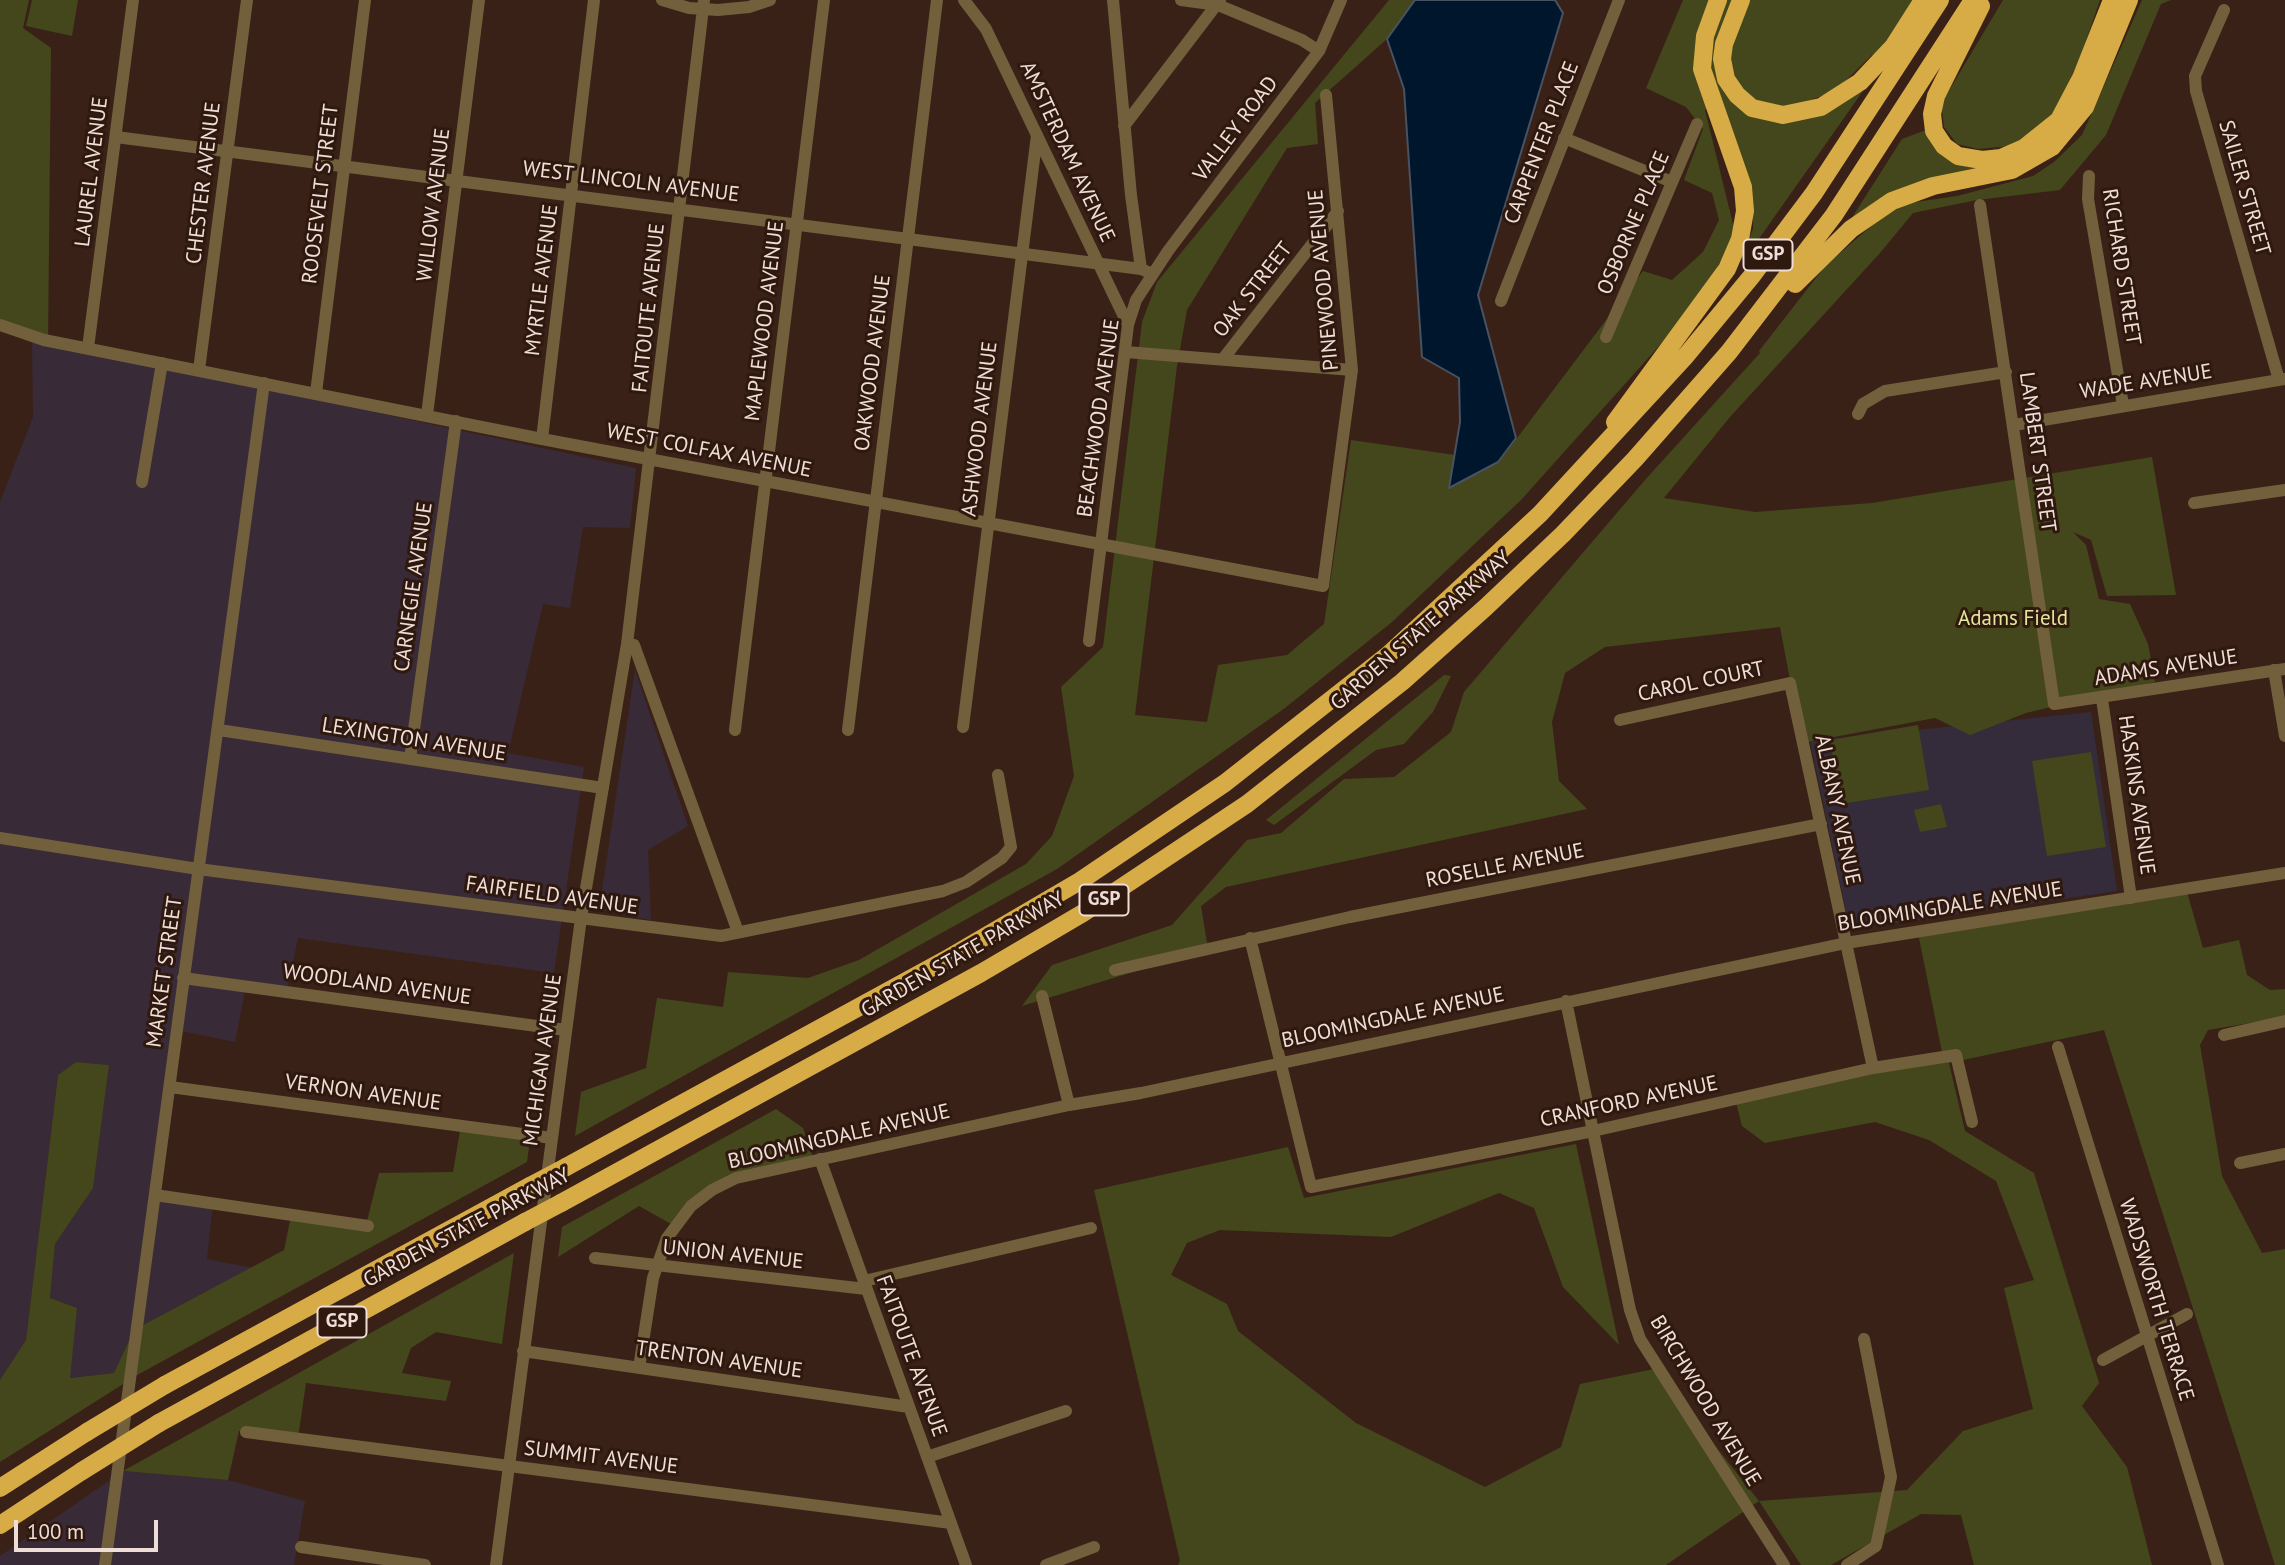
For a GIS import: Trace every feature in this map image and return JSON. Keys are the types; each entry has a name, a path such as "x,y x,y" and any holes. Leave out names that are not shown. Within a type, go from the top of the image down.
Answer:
{"highway":[{"path":"1566,488 1727,269 1738,247 1745,218 1743,187 1702,69 1705,36 1718,0"},
{"path":"1741,0 1724,44 1722,59 1726,79 1737,95 1752,108 1783,115 1821,107 1860,82 1893,47 1923,0"},
{"name":"GARDEN STATE PARKWAY","path":"0,1488 165,1385 976,943 1169,823 1281,741 1389,654 1494,560 1566,488 1684,358 1758,268 1847,145 1940,0"},
{"name":"GARDEN STATE PARKWAY","path":"0,1525 159,1423 1027,947 1138,878 1247,804 1351,724 1486,607 1611,484 1729,352 1834,215 1973,0"},
{"path":"1984,0 1939,88 1932,114 1934,131 1944,146 1958,156 1976,160 1994,159 2017,152 2055,125 2077,87 2112,0"},
{"path":"1729,352 1842,237 1871,214 1923,189 2018,168 2052,147 2085,107 2129,0"}],"street":[{"name":"LAUREL AVENUE","path":"88,348 133,0"},
{"name":"CHESTER AVENUE","path":"199,370 247,0"},
{"name":"ROOSEVELT STREET","path":"316,393 365,0"},
{"name":"WILLOW AVENUE","path":"426,415 479,0"},
{"name":"MYRTLE AVENUE","path":"542,439 594,0"},
{"path":"662,0 733,9 770,0"},
{"name":"MAPLEWOOD AVENUE","path":"735,730 824,0"},
{"name":"OAKWOOD AVENUE","path":"848,730 937,0"},
{"name":"AMSTERDAM AVENUE","path":"964,0 986,29 1128,325"},
{"path":"1113,0 1124,126 1146,271"},
{"path":"1181,0 1219,3 1302,40 1319,51"},
{"name":"VALLEY ROAD","path":"1146,271 1319,51 1341,0"},
{"name":"CARPENTER PLACE","path":"1502,301 1619,0"},
{"path":"1124,126 1219,3"},
{"name":"FAITOUTE AVENUE","path":"627,645 703,5"},
{"name":"SAILER STREET","path":"2224,10 2195,76 2196,91 2282,380"},
{"name":"PINEWOOD AVENUE","path":"1323,586 1352,370 1326,95"},
{"name":"OSBORNE PLACE","path":"1606,337 1697,124"},
{"name":"ASHWOOD AVENUE","path":"963,727 1037,135"},
{"name":"WEST LINCOLN AVENUE","path":"116,137 1021,251 1097,261 1146,271"},
{"path":"1564,138 1672,182"},
{"name":"RICHARD STREET","path":"2089,176 2088,199 2123,405"},
{"name":"LAMBERT STREET","path":"1980,205 2054,704"},
{"name":"OAK STREET","path":"1223,359 1338,211"},
{"name":"BEACHWOOD AVENUE","path":"1089,641 1128,325 1146,271"},
{"name":"WEST COLFAX AVENUE","path":"0,325 28,336 542,439 1323,586"},
{"path":"1126,352 1352,370"},
{"path":"142,482 162,363"},
{"path":"1858,414 1863,404 1885,391 2006,372"},
{"name":"WADE AVENUE","path":"2014,425 2282,380"},
{"name":"MARKET STREET","path":"106,1565 264,383"},
{"name":"CARNEGIE AVENUE","path":"410,759 456,421"},
{"path":"2194,503 2285,490"},
{"path":"627,645 634,645 738,932"},
{"name":"MICHIGAN AVENUE","path":"496,1565 581,918 627,645"},
{"path":"2280,670 2285,736"},
{"name":"ADAMS AVENUE","path":"2054,704 2102,699 2280,670"},
{"name":"CAROL COURT","path":"1620,720 1790,682"},
{"name":"ALBANY AVENUE","path":"1790,682 1874,1068"},
{"name":"HASKINS AVENUE","path":"2102,699 2131,898"},
{"name":"LEXINGTON AVENUE","path":"219,730 603,788"},
{"name":"FAIRFIELD AVENUE","path":"0,838 198,869 701,935 738,932 943,891 967,882 1002,858 1011,847 998,775"},
{"name":"ROSELLE AVENUE","path":"1115,970 1250,939 1821,824"},
{"name":"BLOOMINGDALE AVENUE","path":"639,1368 656,1265 674,1227 691,1206 712,1190 749,1175 1069,1105 1846,943 2285,873"},
{"path":"1250,939 1280,1062"},
{"name":"WOODLAND AVENUE","path":"183,978 566,1030"},
{"path":"1042,996 1069,1105"},
{"name":"BIRCHWOOD AVENUE","path":"1566,1001 1630,1310 1640,1339 1784,1565"},
{"path":"2224,1035 2285,1021"},
{"name":"WADSWORTH TERRACE","path":"2058,1047 2218,1565"},
{"name":"CRANFORD AVENUE","path":"1280,1062 1311,1187 1593,1131 1874,1068 1956,1055 1972,1122"},
{"name":"VERNON AVENUE","path":"170,1087 552,1138"},
{"path":"2240,1163 2285,1154"},
{"name":"FAITOUTE AVENUE","path":"820,1159 966,1565"},
{"path":"155,1195 368,1226"},
{"path":"865,1285 1091,1228"},
{"name":"UNION AVENUE","path":"595,1258 865,1285"},
{"path":"2103,1360 2186,1314"},
{"path":"1847,1565 1870,1552 1879,1541 1891,1477 1864,1339"},
{"name":"TRENTON AVENUE","path":"523,1351 909,1407"},
{"path":"927,1457 1066,1411"},
{"name":"SUMMIT AVENUE","path":"246,1432 951,1523"},
{"path":"301,1547 425,1565"},
{"path":"1046,1565 1094,1547"}],"shaded area":[{"path":"32,339 636,468 630,528 583,527 570,608 543,604 508,753 584,767 554,973 298,938 287,991 246,986 235,1042 176,1030 153,1195 213,1203 207,1259 253,1268 134,1330 114,1373 69,1378 77,1308 50,1298 55,1244 93,1188 109,1065 76,1062 58,1075 26,1340 0,1380 0,502 33,417"},
{"path":"635,670 688,826 648,850 651,920 599,910"},
{"path":"2091,712 2117,891 1850,930 1810,741"},
{"path":"123,1471 228,1480 305,1501 294,1565 0,1565 0,1556"}],"green space":[{"path":"0,0 29,0 23,28 51,48 48,343 0,326"},
{"path":"32,0 78,0 72,36 26,26"},
{"path":"1389,0 1415,0 1387,39 1315,103 1318,144 1287,148 1187,310 1177,366 1135,715 1207,722 1218,665 1287,655 1324,624 1351,440 1455,455 1449,487 1499,462 1643,271 1672,280 1703,252 1719,220 1712,193 1684,180 1703,129 1686,107 1646,88 1683,0 1913,0 1876,57 1872,55 1835,91 1763,118 1789,121 1863,91 1744,260 1741,257 1753,229 1753,213 1718,99 1705,110 1735,232 1702,298 1521,500 1392,622 1285,708 1057,869 575,1136 581,1092 646,1068 657,998 723,1007 728,972 808,978 859,960 1026,864 1052,836 1074,776 1061,687 1103,647 1142,322 1157,282"},
{"path":"2003,0 2100,0 2081,55 2057,109 2038,129 2011,146 1978,149 1957,144 1944,127 1944,99"},
{"name":"Adams Field","path":"2142,0 2171,0 2161,4 2106,135 2060,190 1977,200 1913,213 1880,253 1730,417 1664,498 1755,512 1872,503 2152,457 2176,595 2107,596 2091,540 2073,532 2086,545 2099,599 2130,604 2148,644 2155,682 2026,713 1970,735 1935,718 1802,743 1780,627 1605,647 1565,673 1552,722 1559,781 1587,809 1226,887 1201,906 1208,949 1022,1006 1052,965 1172,925 1247,840 1281,833 1344,779 1394,777 1451,732 1464,692 1645,480 1760,353 1826,265 1883,216 1909,203 1957,196 2033,176 2054,162 2082,135"},
{"path":"1926,130 1980,170 1856,219 1853,216 1902,139"},
{"path":"1444,675 1451,676 1433,712 1404,744 1376,750 1274,825 1266,820"},
{"path":"1918,725 1929,790 1841,804 1830,740"},
{"path":"2091,752 2106,847 2047,856 2032,761"},
{"path":"1941,804 1947,827 1920,832 1914,810"},
{"path":"2185,885 2203,948 2239,940 2247,975 2270,990 2285,989 2285,1017 2208,1030 2200,1045 2222,1176 2262,1253 2285,1249 2285,1565 2275,1565 2104,1030 1949,1063 1965,1131 2034,1173 2099,1383 2082,1406 2127,1467 2152,1565 1974,1565 1961,1515 1921,1514 1831,1565 1801,1565 1759,1501 1907,1490 1963,1431 2033,1409 2004,1288 2034,1280 1996,1181 1929,1140 1875,1122 1765,1143 1742,1126 1736,1102 1943,1057 1918,933"},
{"path":"76,1062 109,1065 93,1188 55,1244 50,1298 77,1308 70,1378 114,1373 134,1330 284,1250 291,1216 367,1221 379,1173 453,1172 461,1125 531,1132 527,1162 139,1374 0,1462 0,1380 26,1340 58,1075"},
{"path":"776,1109 803,1128 814,1160 725,1178 673,1225 639,1206 558,1257 562,1227"},
{"path":"1576,1144 1619,1345 1563,1287 1534,1208 1499,1193 1391,1237 1220,1230 1187,1243 1171,1275 1227,1304 1238,1331 1356,1423 1485,1487 1561,1447 1580,1384 1654,1369 1759,1501 1666,1565 1178,1565 1180,1561 1094,1190 1288,1147 1304,1198"},
{"path":"514,1253 502,1344 436,1332 411,1348 402,1373 451,1381 446,1401 306,1383 298,1438 239,1431 228,1480 123,1471"}],"water":[{"path":"1415,0 1555,0 1563,13 1478,295 1516,438 1498,462 1449,488 1460,422 1459,378 1422,357 1404,89 1387,39"}]}
